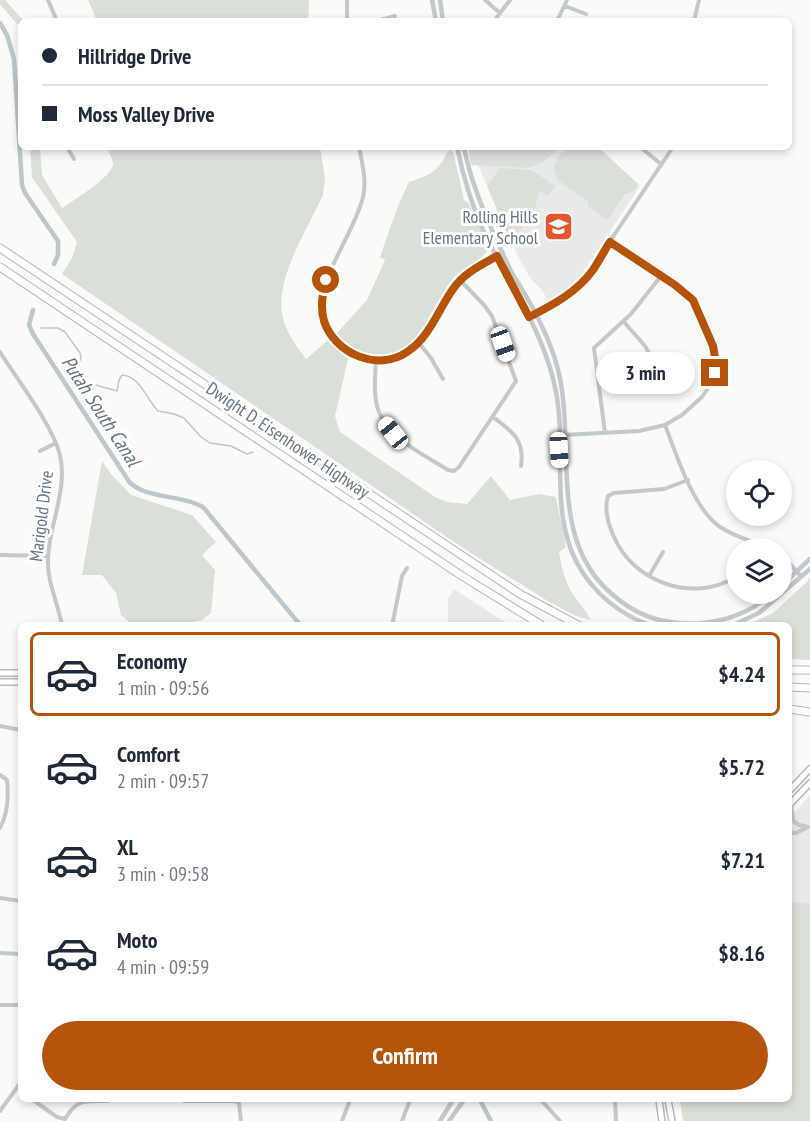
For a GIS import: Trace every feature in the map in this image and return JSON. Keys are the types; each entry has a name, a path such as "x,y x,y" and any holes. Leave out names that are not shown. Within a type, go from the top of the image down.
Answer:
{"highway":[{"name":"Dwight D. Eisenhower Highway","path":"0,248 520,594 572,622"},
{"name":"Dwight D. Eisenhower Highway","path":"0,267 462,576 537,622"},
{"path":"792,670 810,670"},
{"path":"792,687 810,688"},
{"path":"792,707 810,710"}],"main road":[{"path":"0,673 18,673"},
{"path":"0,682 18,682"},
{"path":"792,788 810,769"},
{"path":"792,803 810,783"},
{"path":"659,1102 662,1121"},
{"path":"669,1102 672,1121"}],"street":[{"path":"48,0 56,18"},
{"path":"347,18 348,0"},
{"path":"432,0 435,18"},
{"path":"440,0 443,18"},
{"path":"485,0 500,13"},
{"path":"496,18 510,0"},
{"path":"559,18 567,0"},
{"path":"695,18 699,0"},
{"path":"566,6 586,14"},
{"path":"388,18 395,16"},
{"path":"69,150 74,159"},
{"path":"359,150 364,180 359,210 326,280 322,295 321,309 325,322 337,343 361,358 393,359 405,354 419,343 460,280 473,269 503,253"},
{"path":"458,150 468,192 484,230 529,317 543,349 556,391 574,537 591,572 618,599 632,609 666,622"},
{"path":"465,150 479,199 556,362 562,390 563,523 567,539 576,562 595,588 613,606 643,622"},
{"path":"644,150 661,164"},
{"path":"529,317 557,302 584,280 670,150"},
{"path":"562,435 639,430 665,425 682,415 711,386 716,363 713,346 693,300 684,291 610,242"},
{"path":"604,433 594,348 642,303 661,276"},
{"path":"376,360 376,397 378,411 383,421 393,433 448,470 454,471 459,467 516,381 492,316 460,280"},
{"path":"624,322 645,346 653,360"},
{"path":"419,343 443,379"},
{"name":"Marigold Drive","path":"0,352 56,443 62,467 62,479 48,556 50,585 61,622"},
{"path":"493,417 513,433 519,442 523,452 521,466"},
{"path":"665,425 688,480 705,512 718,526 743,538"},
{"path":"40,451 56,443"},
{"path":"688,480 664,489 614,493 608,496 607,514 616,542 630,561 649,576 672,586 700,589 726,582"},
{"path":"649,576 663,552"},
{"path":"0,555 48,556"},
{"path":"792,576 810,559"},
{"path":"792,566 801,576"},
{"path":"393,622 402,576 407,568"},
{"path":"792,584 810,569"},
{"path":"713,622 729,618 758,604"},
{"path":"740,622 759,613 769,604"},
{"path":"0,726 18,729"},
{"path":"0,776 7,780 8,795 6,815 0,828"},
{"path":"792,816 793,821 799,825 809,826"},
{"path":"792,833 809,826"},
{"path":"0,898 18,901"},
{"path":"0,953 18,954"},
{"path":"0,1005 18,1005"},
{"path":"0,1111 18,1091"},
{"path":"36,1102 57,1117 65,1119 73,1107 80,1102"},
{"path":"236,1102 239,1103 241,1121"},
{"path":"342,1121 349,1102"},
{"path":"402,1121 409,1102"},
{"path":"440,1121 452,1102"},
{"path":"449,1121 463,1102"},
{"path":"543,1102 560,1121"},
{"path":"615,1102 616,1121"}],"shaded area":[{"path":"0,0 5,0 21,18 18,18 18,25 0,4"},
{"path":"88,0 309,0 308,18 96,18"},
{"path":"30,150 40,150 42,175 62,208 107,175 113,164 107,150 320,150 325,178 323,195 292,260 282,295 282,311 288,331 306,359 327,341 348,359 335,416 340,432 435,497 447,502 467,504 491,476 510,500 539,494 556,497 566,547 559,552 563,571 573,594 591,620 576,616 546,600 460,546 62,274 72,258 77,242 32,177"},
{"path":"449,150 453,151 464,200 469,204 489,249 481,258 459,272 450,282 410,343 385,354 359,350 337,333 367,300 385,260 380,257 409,182 434,171"},
{"path":"468,150 557,150 542,163 527,168 471,165"},
{"name":"Rolling Hills Elementary School","path":"557,150 601,150 640,186 582,273 567,288 548,300 530,278 518,256 478,165 527,168 542,163"},
{"path":"565,150 601,150 638,184 634,191 625,194 608,220 588,206 588,201 558,178 555,165"},
{"path":"500,168 531,170 555,186 548,196 540,191 536,206 521,230 508,236 487,186"},
{"path":"102,461 131,495 192,515 216,542 202,555 215,570 211,613 202,620 129,622 121,615 116,593 102,575 82,575"},
{"path":"810,576 810,660 792,659 792,622 754,622 773,613 783,604 792,604 792,596 808,581"},
{"path":"454,589 506,622 448,622 448,599"},
{"path":"810,795 810,904 792,901 792,816"},
{"path":"792,901 810,904 810,1121 683,1121 680,1102 792,1102"}],"waterway":[{"name":"Putah South Canal","path":"0,23 7,35 14,59 18,122"},
{"name":"Putah South Canal","path":"20,150 22,185 25,193 58,241 58,255 54,264"},
{"name":"Putah South Canal","path":"33,310 29,325 33,334 130,483 156,495 185,500 203,507 298,622"},
{"path":"41,328 58,328 65,332 80,353 81,358 77,369 85,382 117,391 122,375 128,376 138,384 158,411 184,418 201,437 210,443 231,446 247,454 253,452"},
{"name":"Putah South Canal","path":"481,1102 491,1121"}],"place":[{"name":"Rolling Hills Elementary School","path":"559,226"}],"route":[{"path":"326,280 321,309 331,336 337,343 361,358 393,359 405,354 419,343 456,284 473,269 497,256 529,317 574,290 593,270 610,242 684,291 693,300 713,346 715,373"}]}
